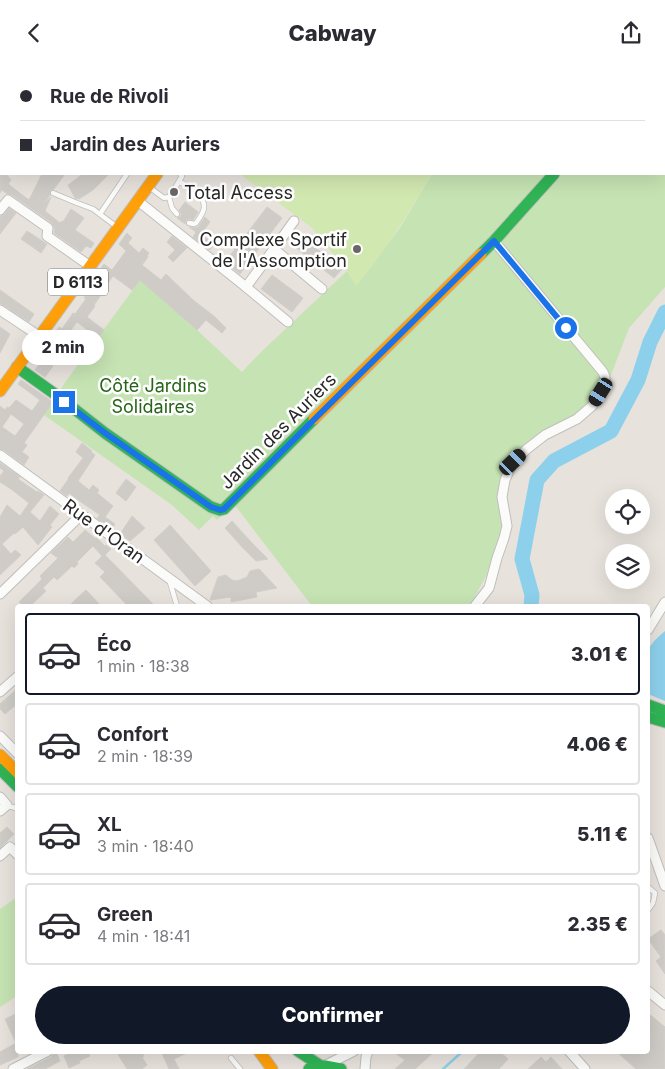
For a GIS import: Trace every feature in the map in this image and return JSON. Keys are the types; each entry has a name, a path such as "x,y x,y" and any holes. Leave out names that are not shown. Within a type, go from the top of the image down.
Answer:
{"street":[{"path":"477,604 489,588 504,538 507,526 502,497 505,480 513,462 545,435 585,413 601,392 605,381 603,372 494,241 553,175"},
{"name":"D 6113","path":"0,391 138,201 148,180"},
{"path":"0,210 8,200 48,228 47,236 90,266"},
{"path":"138,201 288,321"},
{"path":"246,287 294,221"},
{"name":"Jardin des Auriers","path":"17,367 105,433 211,507 220,510 224,509 494,241"},
{"path":"274,249 322,289"},
{"path":"0,310 39,335"},
{"name":"Rue d'Oran","path":"0,455 205,604"},
{"path":"0,594 81,515"},
{"path":"650,627 665,602"},
{"path":"0,692 15,679"},
{"path":"650,706 665,711"},
{"path":"650,718 665,722"},
{"path":"0,736 15,751"},
{"path":"0,747 15,762"},
{"path":"0,755 15,770"},
{"path":"0,769 15,784"},
{"path":"0,797 4,808"},
{"path":"650,844 665,886"},
{"path":"0,856 10,847 15,852"},
{"path":"650,993 665,1005"},
{"path":"13,1069 42,1054"},
{"path":"261,1054 272,1069"},
{"path":"302,1054 319,1067 341,1069"},
{"path":"319,1067 347,1054"},
{"path":"365,1069 368,1054"},
{"path":"571,1054 585,1069"}],"lane":[{"path":"100,214 126,175"},
{"path":"175,188 182,177 181,175"},
{"path":"148,180 164,198 170,196 172,208 177,214"},
{"path":"179,182 199,196 204,204 203,211 196,223 189,223"},
{"path":"53,193 93,209 118,227"},
{"path":"168,578 176,604"},
{"path":"650,889 655,893 650,907"},
{"path":"231,1058 240,1069"}],"green space":[{"name":"Complexe Sportif de l'Assomption","path":"241,175 431,175 397,231 356,286 347,271 311,227"},
{"name":"Côté Jardins Solidaires","path":"431,175 665,175 665,287 629,328 611,375 585,406 566,421 538,435 517,452 504,472 498,493 502,526 486,576 471,604 310,604 234,504 217,520 213,516 199,530 172,505 44,415 66,381 140,280 242,372 347,271 356,285 400,228"},
{"path":"15,898 15,997 0,1007 0,909"}],"water":[{"path":"665,631 665,701 650,695 650,646"}],"building":[{"path":"7,175 11,180 8,184 29,200 42,175 64,175 54,189 50,191 50,195 44,203 51,197 45,211 60,223 63,222 71,209 84,218 75,230 94,243 91,248 86,246 81,252 54,233 55,229 52,223 12,195 2,190 0,193 0,176"},
{"path":"82,175 108,175 93,190 79,199 75,198 68,185"},
{"path":"185,202 198,212 193,220 186,220 185,224 177,218 181,216 179,210"},
{"path":"267,207 282,218 240,274 225,262"},
{"path":"9,208 16,213 0,234 0,217"},
{"path":"205,217 210,222 201,234 214,244 210,250 193,237 196,232 189,227 198,227"},
{"path":"27,231 47,244 41,253 21,239"},
{"path":"295,231 342,269 334,278 289,242 292,238 290,237"},
{"path":"127,233 132,238 128,243 139,253 143,248 149,253 142,265 161,280 166,274 226,328 222,333 206,320 197,330 140,280 132,290 113,276 87,317 104,330 98,338 77,322 68,334 72,337 51,365 53,366 45,377 35,370 48,353 46,351 48,349 45,347 59,327 62,329 86,299 84,298 91,288 89,286 104,264 112,270 126,251 119,244"},
{"path":"172,236 187,248 173,262 168,257 175,250 167,242"},
{"path":"272,275 303,298 292,312 261,289"},
{"path":"0,290 34,314 29,322 0,303"},
{"path":"0,327 10,334 0,353"},
{"path":"21,380 53,402 24,443 27,445 22,452 29,457 24,465 0,449 0,406 5,410 16,400 32,411 40,400 18,384","holes":["11,414 24,424 15,436 2,427"]},
{"path":"82,443 95,455 78,481 89,490 93,485 99,490 97,493 113,506 105,517 115,524 112,529 97,518 100,515 69,493 67,496 60,491 83,458 76,452"},
{"path":"0,463 20,477 18,479 44,495 30,512 40,521 50,506 59,514 38,545 23,527 2,544 11,554 15,550 21,555 0,575 0,517 7,505 20,516 29,503 0,482 0,476 4,471 0,468"},
{"path":"126,479 136,487 126,501 116,493"},
{"path":"132,516 145,528 130,541 120,534"},
{"path":"232,521 268,559 256,561 243,548 225,528"},
{"path":"170,525 211,571 195,586 154,540"},
{"path":"85,530 97,538 111,549 105,555 153,604 126,604 100,577 105,572 95,563 102,556 93,546 77,562 78,564 74,568 72,566 57,580 54,577 43,588 46,591 32,604 22,604 19,602 42,579 40,576 58,558 51,553 68,537 73,542"},
{"path":"259,569 277,588 256,592 257,597 231,602 231,597 210,600 218,577 226,575 232,580 237,581 247,577 250,571"},
{"path":"86,590 99,604 71,604"},
{"path":"15,691 15,706 5,714 0,709 0,704"},
{"path":"7,827 14,834 0,848 0,833"},
{"path":"661,930 665,935 665,974 656,961 661,957 650,942 650,938"},
{"path":"15,1014 15,1041 5,1019"},
{"path":"650,1015 665,1027 665,1069 636,1069 619,1054 650,1054"},
{"path":"15,1044 15,1054 18,1054 18,1057 0,1065 0,1052"},
{"path":"57,1054 60,1061 45,1069 27,1069"},
{"path":"68,1054 89,1054 90,1056 69,1068 64,1056"},
{"path":"118,1054 143,1054 144,1056 142,1057 147,1065 142,1069 127,1069"},
{"path":"162,1054 185,1054 174,1059 179,1069 169,1069"},
{"path":"396,1054 432,1054 415,1069 395,1069 405,1060"},
{"path":"478,1054 502,1054 508,1059 499,1069 464,1069"},
{"path":"541,1057 546,1062 551,1057 562,1069 528,1069"}],"waterway":[{"path":"531,604 532,595 522,559 537,480 554,461 611,431 638,380 650,342 665,312"},
{"path":"443,1069 460,1054"}],"traffic: fast":[{"path":"481,254 553,175"},
{"path":"17,367 105,433 211,507 220,510 224,509 314,419"},
{"path":"650,706 665,711"},
{"path":"650,718 665,722"},
{"path":"0,769 15,784"},
{"path":"303,1054 321,1066"},
{"path":"309,1069 325,1066 341,1069"}],"traffic: slow":[{"path":"0,391 156,175"},
{"path":"314,419 481,254"},
{"path":"0,755 15,770"},
{"path":"261,1054 272,1069"}],"place":[{"name":"Total Access","path":"174,192"},
{"name":"Complexe Sportif de l'Assomption","path":"357,249"}],"route":[{"path":"64,402 211,507 220,510 224,509 494,241 566,328"}]}
